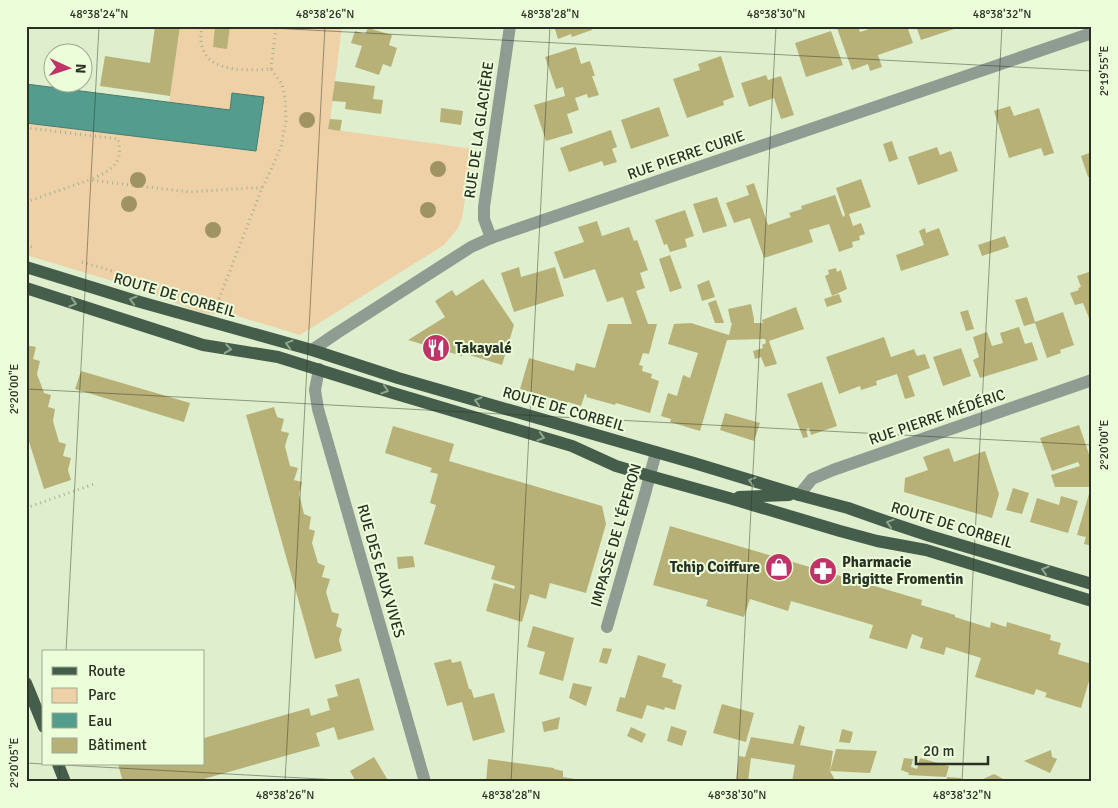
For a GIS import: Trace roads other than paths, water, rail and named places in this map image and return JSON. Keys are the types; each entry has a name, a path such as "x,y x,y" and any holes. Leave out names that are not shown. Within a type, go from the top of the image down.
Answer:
{"main road":[{"name":"ROUTE DE CORBEIL","path":"26,267 209,322 312,350 398,378 848,508 930,536 1092,584"},
{"path":"26,288 203,345 278,356 393,393 572,446 616,466 840,531 877,541 926,550 1092,601"},
{"path":"729,498 799,495"},
{"path":"26,684 42,722"},
{"path":"59,766 65,782"}],"street":[{"name":"RUE DE LA GLACIÈRE","path":"490,238 484,219 484,207 510,26"},
{"name":"RUE PIERRE CURIE","path":"312,350 471,247 490,238 1092,32"},
{"name":"RUE DES EAUX VIVES","path":"320,369 315,390 318,409 424,782"},
{"name":"RUE PIERRE MÉDÉRIC","path":"799,495 812,479 833,470 1092,380"},
{"name":"IMPASSE DE L'ÉPERON","path":"607,627 656,452"}],"water":[{"path":"26,84 42,86 42,92 89,92 230,110 232,93 264,97 256,151 26,123"}],"place":[{"name":"Takayalé","path":"436,348"},
{"name":"Tchip Coiffure","path":"779,567"},
{"name":"Pharmacie Brigitte Fromentin","path":"823,571"}]}
